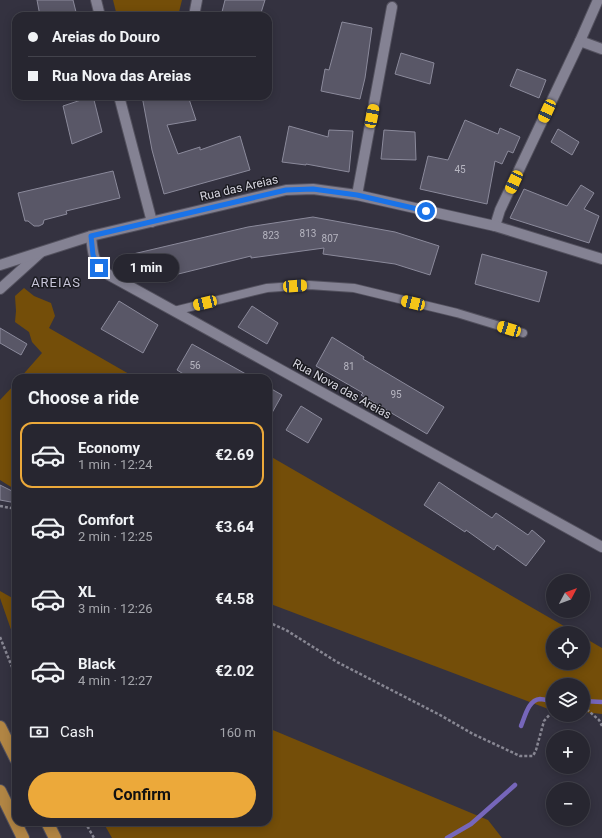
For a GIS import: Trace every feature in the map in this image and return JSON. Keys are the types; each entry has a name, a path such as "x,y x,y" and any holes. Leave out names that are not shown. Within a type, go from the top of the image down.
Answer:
{"highway":[{"path":"0,727 12,752"},
{"path":"0,791 12,816"},
{"path":"17,826 22,836"},
{"path":"49,826 55,838"}],"street":[{"path":"96,0 99,12"},
{"path":"195,12 197,0"},
{"path":"495,226 500,210 598,0"},
{"path":"357,195 392,7"},
{"path":"580,40 602,49"},
{"path":"120,100 152,222"},
{"name":"Rua das Areias","path":"0,265 91,236 286,190 313,189 357,195 495,226 602,259"},
{"name":"Rua Nova das Areias","path":"91,236 93,255 99,268 109,275 602,547"},
{"path":"0,289 40,253"}],"lane":[{"path":"174,311 267,288 309,284 354,288 457,313 522,333"}],"path":[{"path":"0,506 12,508"},
{"path":"272,624 286,630 336,662 440,715 473,734 520,756 533,756 546,719"},
{"path":"0,637 12,667"},
{"path":"590,712 599,720 602,726"},
{"path":"87,826 94,838"}],"shaded area":[{"path":"113,0 182,0 179,12 116,12"},
{"path":"24,288 34,296 51,303 55,316 49,328 129,374 24,374 42,353 32,342 29,332 15,322 15,296"},
{"path":"12,387 12,488 0,480 0,400"},
{"path":"272,457 546,616 546,618 550,618 564,626 546,626 546,670 590,670 590,641 602,648 602,714 590,713 590,678 546,678 546,708 272,605"},
{"path":"0,591 12,598 12,632 0,598"},
{"path":"272,730 488,820 502,838 112,838 105,826 272,826"}],"building":[{"path":"37,0 73,0 76,12 39,12"},
{"path":"225,0 265,0 261,12 222,12"},
{"path":"342,22 372,28 365,78 360,99 321,91 325,69 329,70"},
{"path":"401,53 434,63 430,84 395,74"},
{"path":"517,69 546,80 539,98 510,86"},
{"path":"81,100 94,100 102,132 72,144 63,106"},
{"path":"143,100 189,100 196,120 167,125 178,154 200,147 200,150 240,136 250,170 164,194 152,150"},
{"path":"465,120 498,134 500,128 520,137 513,153 508,151 502,164 495,161 487,204 420,189 428,156 448,160"},
{"path":"289,126 328,137 329,130 353,131 349,172 306,164 282,162"},
{"path":"558,129 579,142 572,155 551,142"},
{"path":"384,130 415,132 416,160 381,159"},
{"path":"113,171 120,198 66,211 67,214 44,220 43,224 39,226 34,226 28,221 25,221 18,193"},
{"path":"581,185 594,193 584,209 599,216 589,243 510,218 524,189 567,206"},
{"path":"313,217 395,232 439,246 430,275 395,264 323,254 324,248 251,258 251,256 146,282 144,274 136,274 133,254 248,227"},
{"path":"482,254 547,272 539,302 475,284"},
{"path":"119,301 158,325 143,353 101,329"},
{"path":"252,306 278,323 267,344 238,327"},
{"path":"0,328 27,344 21,355 0,343"},
{"path":"332,337 364,357 363,359 444,407 427,434 361,395 363,393 316,366"},
{"path":"192,344 246,374 184,374 177,370"},
{"path":"272,389 282,395 272,413"},
{"path":"301,406 322,419 308,443 286,430"},
{"path":"439,482 492,518 496,513 528,535 532,530 545,541 526,566 497,545 494,550 466,530 465,532 424,505"},
{"path":"0,485 12,491 12,502 0,500"}],"waterway":[{"path":"521,726 533,702 540,699 546,700"},
{"path":"590,701 602,702"},
{"path":"447,838 471,824 515,785"}],"district":[{"name":"AREIAS","path":"56,282"}],"route":[{"path":"99,268 93,255 91,236 286,190 313,189 357,195 426,211"}]}
